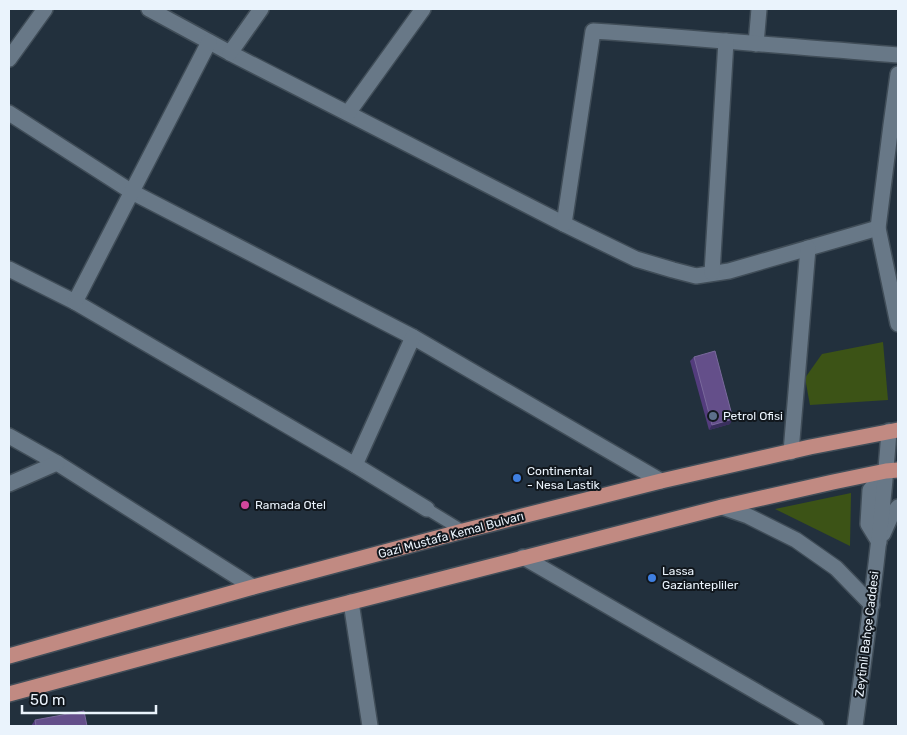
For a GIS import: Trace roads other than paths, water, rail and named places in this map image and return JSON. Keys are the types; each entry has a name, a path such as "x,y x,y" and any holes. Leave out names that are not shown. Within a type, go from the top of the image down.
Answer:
{"highway":[{"name":"Gazi Mustafa Kemal Bulvarı","path":"9,656 253,587 661,480 894,431"},
{"path":"9,694 523,557 722,507 892,471"}],"street":[{"path":"9,59 45,9"},
{"path":"149,9 230,53 636,259 696,276 729,271 878,228"},
{"path":"230,53 261,9"},
{"path":"348,113 421,9"},
{"path":"756,44 759,9"},
{"path":"564,224 593,31 898,55"},
{"path":"712,273 726,40"},
{"path":"75,302 209,42"},
{"path":"898,74 894,124 878,228 898,324"},
{"path":"9,113 132,192 412,337 661,480"},
{"path":"791,452 808,248"},
{"path":"9,269 75,302 355,465 463,531"},
{"path":"355,465 412,337"},
{"path":"879,542 868,524 869,496 870,490 892,471 894,431"},
{"path":"9,436 58,463 253,587"},
{"path":"9,484 58,463"},
{"path":"722,507 748,516 796,540 836,568 872,605"},
{"path":"879,542 898,507"},
{"name":"Zeytinli Bahçe Caddesi","path":"855,726 879,542"},
{"path":"523,557 816,726"},
{"path":"351,602 370,726"}],"place":[{"name":"Petrol Ofisi","path":"713,416"},
{"name":"Continental - Nesa Lastik","path":"517,478"},
{"name":"Ramada Otel","path":"245,505"},
{"name":"Lassa Gaziantepliler","path":"652,578"}]}
